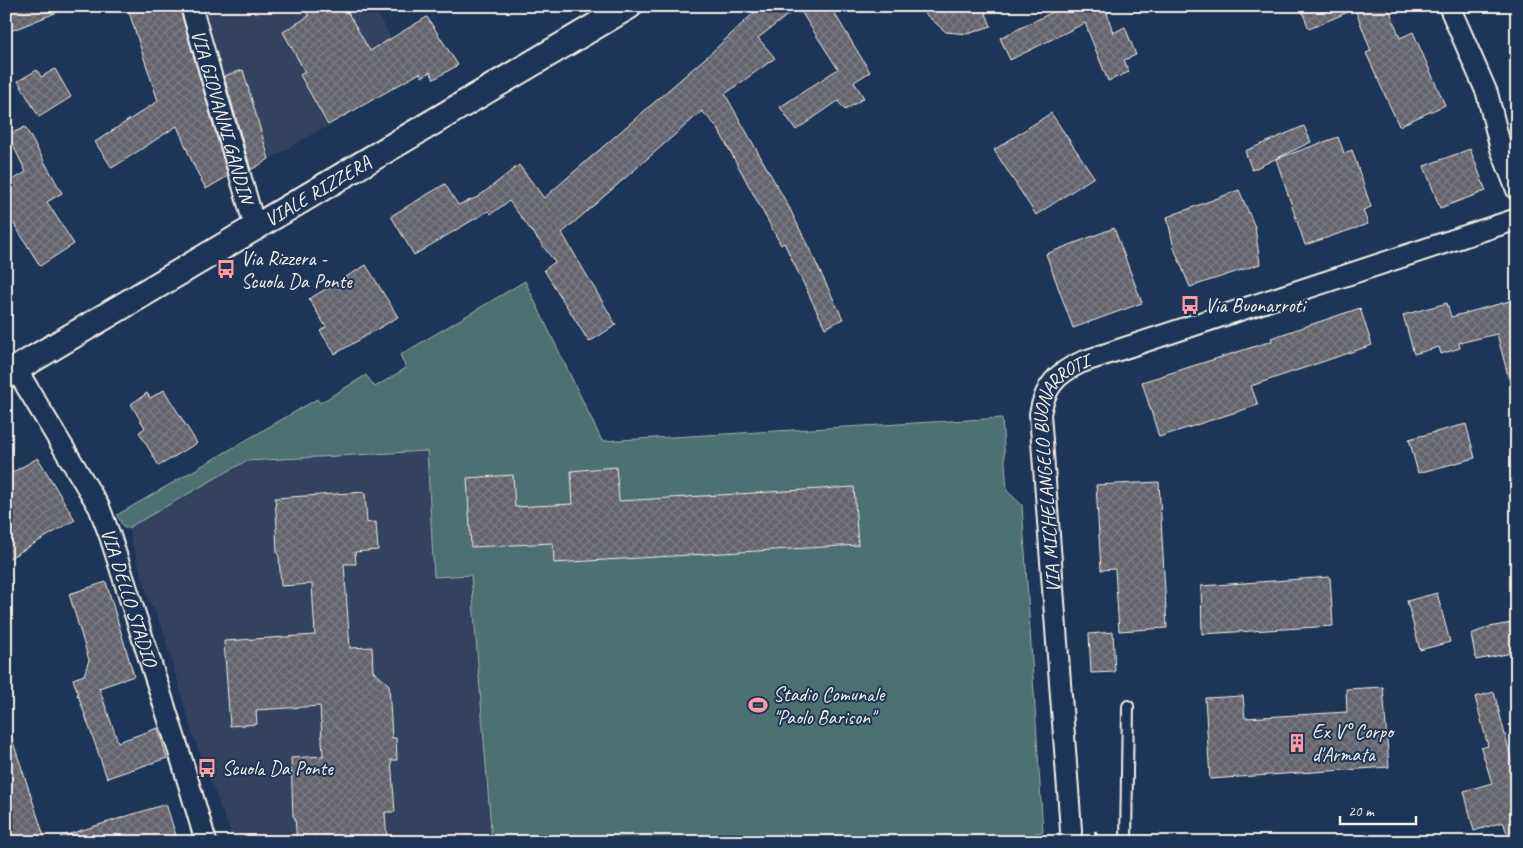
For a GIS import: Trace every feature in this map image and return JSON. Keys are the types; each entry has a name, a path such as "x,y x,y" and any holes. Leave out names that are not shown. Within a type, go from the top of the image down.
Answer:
{"street":[{"name":"VIA GIOVANNI GANDIN","path":"191,6 255,227"},
{"name":"VIALE RIZZERA","path":"11,372 629,6"},
{"path":"1449,6 1487,93 1501,149 1517,190"},
{"name":"VIA MICHELANGELO BUONARROTI","path":"1073,839 1040,414 1046,390 1066,369 1082,362 1517,219"},
{"name":"VIA DELLO STADIO","path":"11,372 99,507 182,761 206,842"}],"lane":[{"path":"1126,842 1128,706"}],"path":[{"path":"1094,827 1100,842"}],"shaded area":[{"path":"203,6 372,6 409,67 357,109 250,170"},
{"path":"427,450 434,577 471,574 492,842 234,842 191,730 164,633 149,601 128,528 246,461"}],"green space":[{"name":"Stadio Comunale \"Paolo Barison\"","path":"525,281 602,441 1002,418 1007,491 1022,505 1043,832 1035,833 1035,842 492,842 471,575 434,577 427,451 246,461 128,528 124,528 117,515 317,399 320,403 366,375 375,387 406,368 400,355"}],"building":[{"path":"6,6 70,6 70,7 6,33"},
{"path":"127,6 179,6 228,176 206,189 177,126 112,168 95,142 158,101"},
{"path":"303,6 344,6 370,51 427,17 458,65 434,79 430,72 422,77 420,73 328,125 300,75 305,72 283,32 309,16"},
{"path":"761,6 830,6 870,72 854,82 864,98 845,110 838,101 796,130 780,107 838,69 798,7 758,38 775,58 725,94 790,209 843,319 825,328 784,243 781,245 717,127 702,111 562,233 616,325 589,342 544,270 555,262 509,201 491,214 488,211 414,255 391,216 445,184 458,205 478,197 519,165 544,198 711,53"},
{"path":"916,6 983,6 991,26 968,34 946,32"},
{"path":"1065,6 1120,6 1107,13 1113,33 1125,27 1136,55 1124,60 1129,72 1108,81 1085,23 1010,60 1000,38"},
{"path":"1300,6 1388,6 1400,38 1413,32 1445,105 1399,126 1366,53 1371,51 1355,9 1309,29"},
{"path":"55,69 71,97 39,117 18,81 37,70 41,77"},
{"path":"243,70 269,159 251,170 224,76"},
{"path":"1051,113 1094,177 1036,215 994,150"},
{"path":"1304,126 1311,142 1252,170 1245,151"},
{"path":"25,127 62,193 47,202 74,244 40,266 6,211 6,184 26,172 8,135"},
{"path":"1338,137 1344,153 1352,150 1371,207 1363,210 1368,224 1305,245 1276,159"},
{"path":"1470,149 1486,191 1440,208 1424,166"},
{"path":"1239,190 1255,227 1260,264 1190,287 1174,248 1167,217"},
{"path":"1114,228 1142,303 1073,328 1046,254"},
{"path":"366,265 398,317 335,354 320,331 326,327 309,299"},
{"path":"1517,299 1517,382 1510,383 1497,334 1459,343 1460,348 1441,354 1439,347 1414,354 1403,315 1447,303 1451,317"},
{"path":"1360,308 1372,345 1251,386 1258,405 1159,437 1142,382 1272,341 1271,338"},
{"path":"164,390 197,443 159,466 139,432 145,428 131,404 147,393 150,398"},
{"path":"1466,424 1475,458 1418,473 1409,439"},
{"path":"38,458 75,520 6,560 6,476"},
{"path":"616,467 619,501 854,487 858,545 554,563 553,543 471,547 467,478 513,475 515,507 573,504 571,471"},
{"path":"1159,482 1167,628 1119,631 1115,569 1101,570 1096,485"},
{"path":"365,492 367,523 376,522 378,550 355,552 356,564 344,564 350,648 372,647 373,671 389,685 392,738 396,738 397,760 391,760 395,812 385,812 387,842 297,842 295,818 293,816 291,758 323,756 320,706 256,710 257,724 230,726 224,641 315,635 312,584 281,586 279,556 277,553 275,498"},
{"path":"1330,577 1333,626 1202,634 1201,586"},
{"path":"106,582 134,676 99,688 118,742 158,728 167,758 107,778 77,696 78,693 73,679 84,675 89,660 69,594"},
{"path":"1437,593 1450,642 1420,650 1407,601"},
{"path":"1517,622 1517,652 1476,660 1471,634 1489,627"},
{"path":"1113,632 1115,672 1091,673 1089,634"},
{"name":"Ex V° Corpo d'Armata","path":"1383,687 1389,767 1210,779 1205,698 1243,696 1245,718 1347,712 1346,689"},
{"path":"1494,692 1514,770 1509,771 1517,807 1517,831 1507,833 1503,822 1474,831 1464,791 1492,783 1481,748 1488,746 1475,697"},
{"path":"10,733 46,842 6,842 6,734"},
{"path":"166,804 178,842 61,842 60,837"}],"place":[{"name":"Via Rizzera - Scuola Da Ponte","path":"226,269"},
{"name":"Via Buonarroti","path":"1190,305"},
{"name":"Stadio Comunale \"Paolo Barison\"","path":"758,705"},
{"name":"Ex V° Corpo d'Armata","path":"1297,743"},
{"name":"Scuola Da Ponte","path":"207,768"}]}
